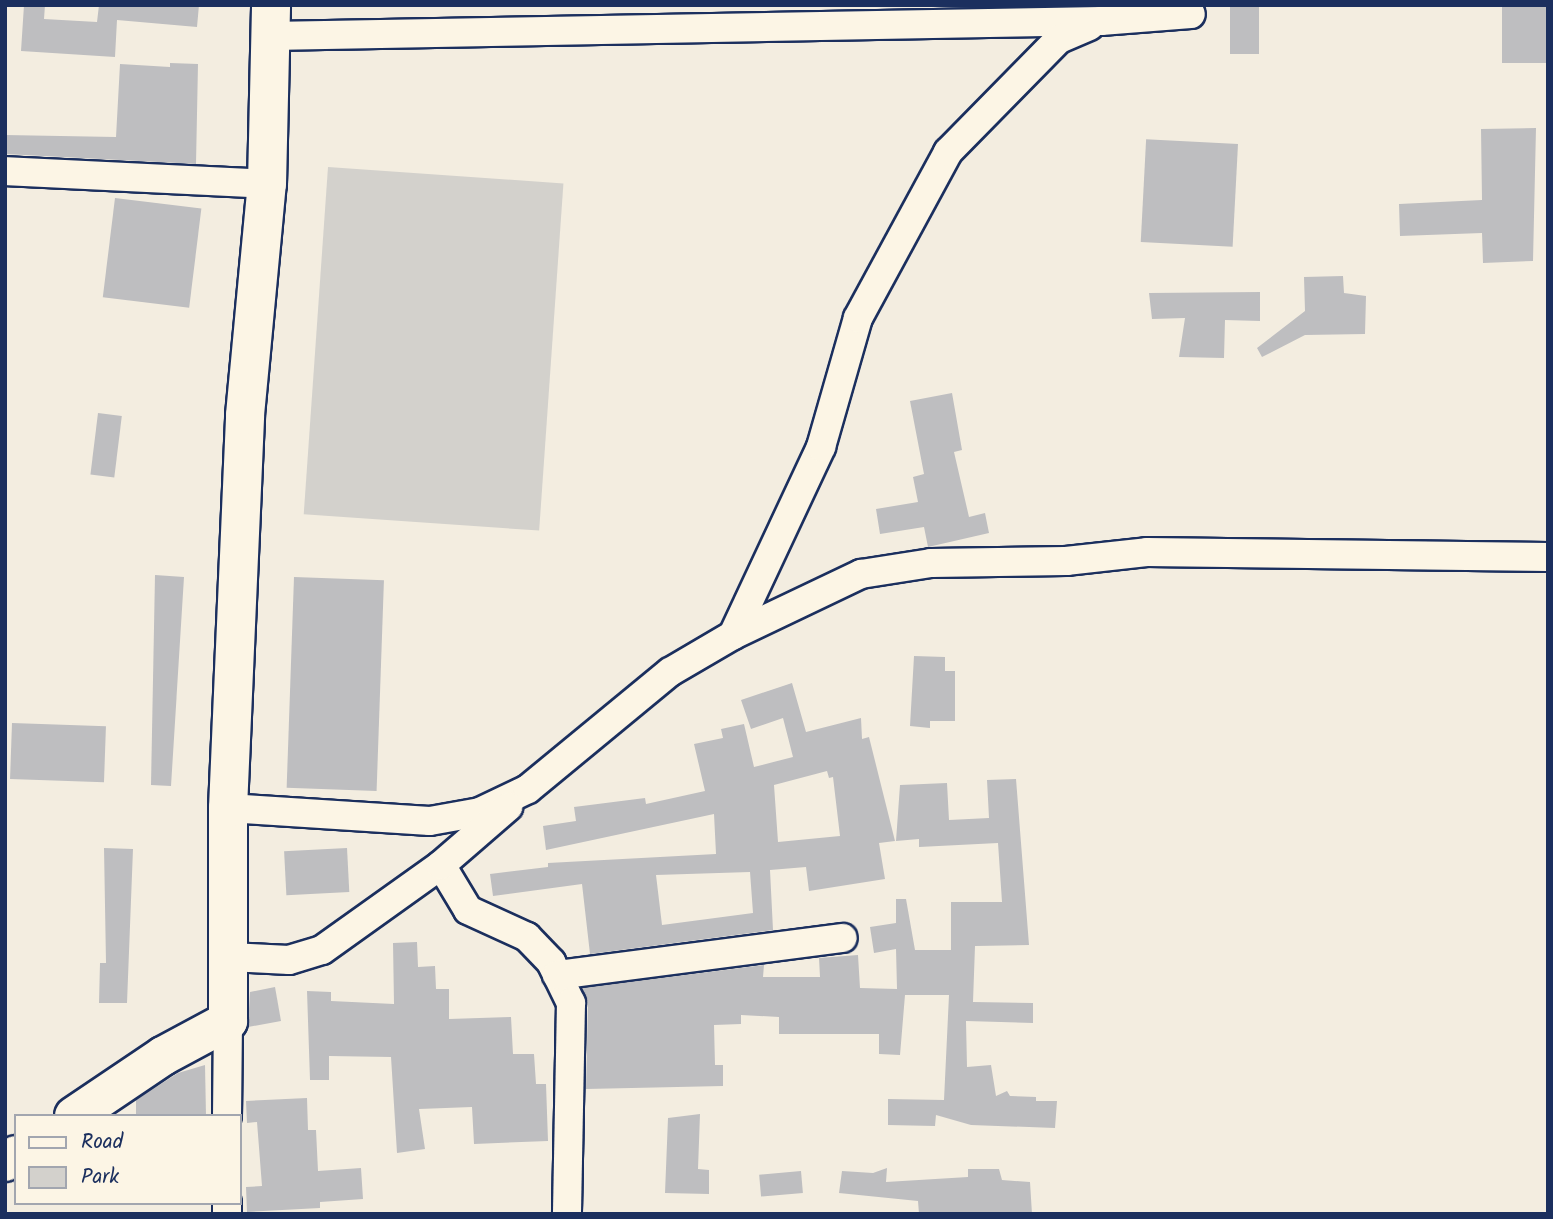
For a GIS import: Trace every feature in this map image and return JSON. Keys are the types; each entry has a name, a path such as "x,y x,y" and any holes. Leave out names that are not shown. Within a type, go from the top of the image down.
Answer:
{"street":[{"path":"733,635 821,447 858,318 948,152 1059,39 1105,13"},
{"path":"228,1114 228,808 245,415 267,184 271,21 1191,13"},
{"path":"5,171 267,184"},
{"path":"230,957 289,960 322,950 442,865 528,789 670,672 733,635 861,574 931,563 1066,561 1175,551 1548,557"},
{"path":"228,808 430,821 480,812 528,789"},
{"path":"442,865 468,910 527,937 558,975 571,1003 567,1214"},
{"path":"558,975 843,938"},
{"path":"78,1114 163,1056 228,1021"}],"green space":[{"path":"328,167 563,183 539,531 304,514"}],"building":[{"path":"24,5 45,5 44,19 97,22 99,5 199,5 197,27 117,20 115,57 21,51"},
{"path":"1230,5 1259,5 1259,54 1230,54"},
{"path":"1502,5 1548,5 1548,63 1502,63"},
{"path":"170,63 198,64 196,164 5,154 5,135 116,137 120,64 170,67"},
{"path":"1536,128 1533,261 1483,263 1482,233 1400,236 1399,204 1482,200 1481,129"},
{"path":"1146,139 1238,144 1233,247 1141,242"},
{"path":"115,198 201,209 189,308 103,297"},
{"path":"1343,276 1344,293 1366,296 1365,334 1305,335 1262,357 1257,348 1305,311 1304,277"},
{"path":"1260,292 1260,321 1225,320 1224,358 1179,357 1185,318 1152,319 1149,293"},
{"path":"952,393 962,450 954,452 969,517 985,513 989,533 928,547 924,527 880,534 876,509 918,502 913,477 924,474 910,401"},
{"path":"98,413 122,416 114,477 90,475"},
{"path":"155,575 184,577 171,786 151,785"},
{"path":"294,577 384,580 377,791 287,788"},
{"path":"914,656 945,657 945,671 955,671 955,721 930,721 930,728 910,726"},
{"path":"792,683 806,732 861,718 862,739 869,737 895,841 879,843 885,879 809,891 806,867 770,870 773,930 590,954 582,884 493,896 490,874 548,867 548,863 716,854 714,814 546,850 543,826 576,821 574,807 645,798 646,804 705,791 694,744 723,738 721,729 744,724 754,767 793,757 783,718 751,729 741,700","holes":["827,771 829,778 833,777 840,836 778,842 774,785","750,872 753,913 662,925 656,875"]},
{"path":"12,723 106,726 104,782 10,779"},
{"path":"1016,779 1029,945 975,946 973,1002 1033,1003 1033,1023 966,1021 967,1067 991,1065 996,1096 1007,1091 1010,1096 1036,1097 1036,1101 1057,1101 1055,1128 971,1125 936,1115 935,1126 888,1125 888,1099 944,1100 949,995 905,995 900,1055 879,1054 879,1034 779,1034 779,1017 741,1015 741,1024 714,1025 715,1065 723,1065 723,1086 586,1089 588,1003 582,988 764,965 763,977 820,977 819,958 858,955 860,988 897,989 896,949 874,953 870,927 896,923 896,899 906,899 915,950 951,950 951,902 1002,902 998,843 919,847 919,839 896,841 900,785 947,783 949,820 989,818 987,780"},
{"path":"104,848 133,849 127,1003 99,1003 100,963 106,963"},
{"path":"347,848 349,892 286,895 284,851"},
{"path":"417,942 418,967 435,966 436,989 449,989 449,1019 511,1017 513,1054 534,1054 536,1084 546,1084 548,1141 474,1144 472,1107 419,1109 425,1149 397,1153 391,1057 329,1056 329,1080 310,1080 307,991 331,992 331,1001 394,1004 393,943"},
{"path":"275,987 281,1021 248,1027 250,992"},
{"path":"205,1065 206,1114 136,1114 136,1100 178,1073"},
{"path":"307,1098 308,1130 316,1130 318,1171 361,1168 363,1199 320,1202 320,1208 247,1212 246,1187 262,1186 257,1122 247,1123 246,1101"},
{"path":"700,1114 698,1169 709,1170 709,1194 665,1193 668,1118"},
{"path":"887,1168 886,1182 968,1177 968,1169 999,1169 1002,1180 1030,1182 1032,1214 919,1214 918,1201 839,1193 842,1171 873,1173"},
{"path":"801,1171 803,1193 761,1197 759,1175"}]}
